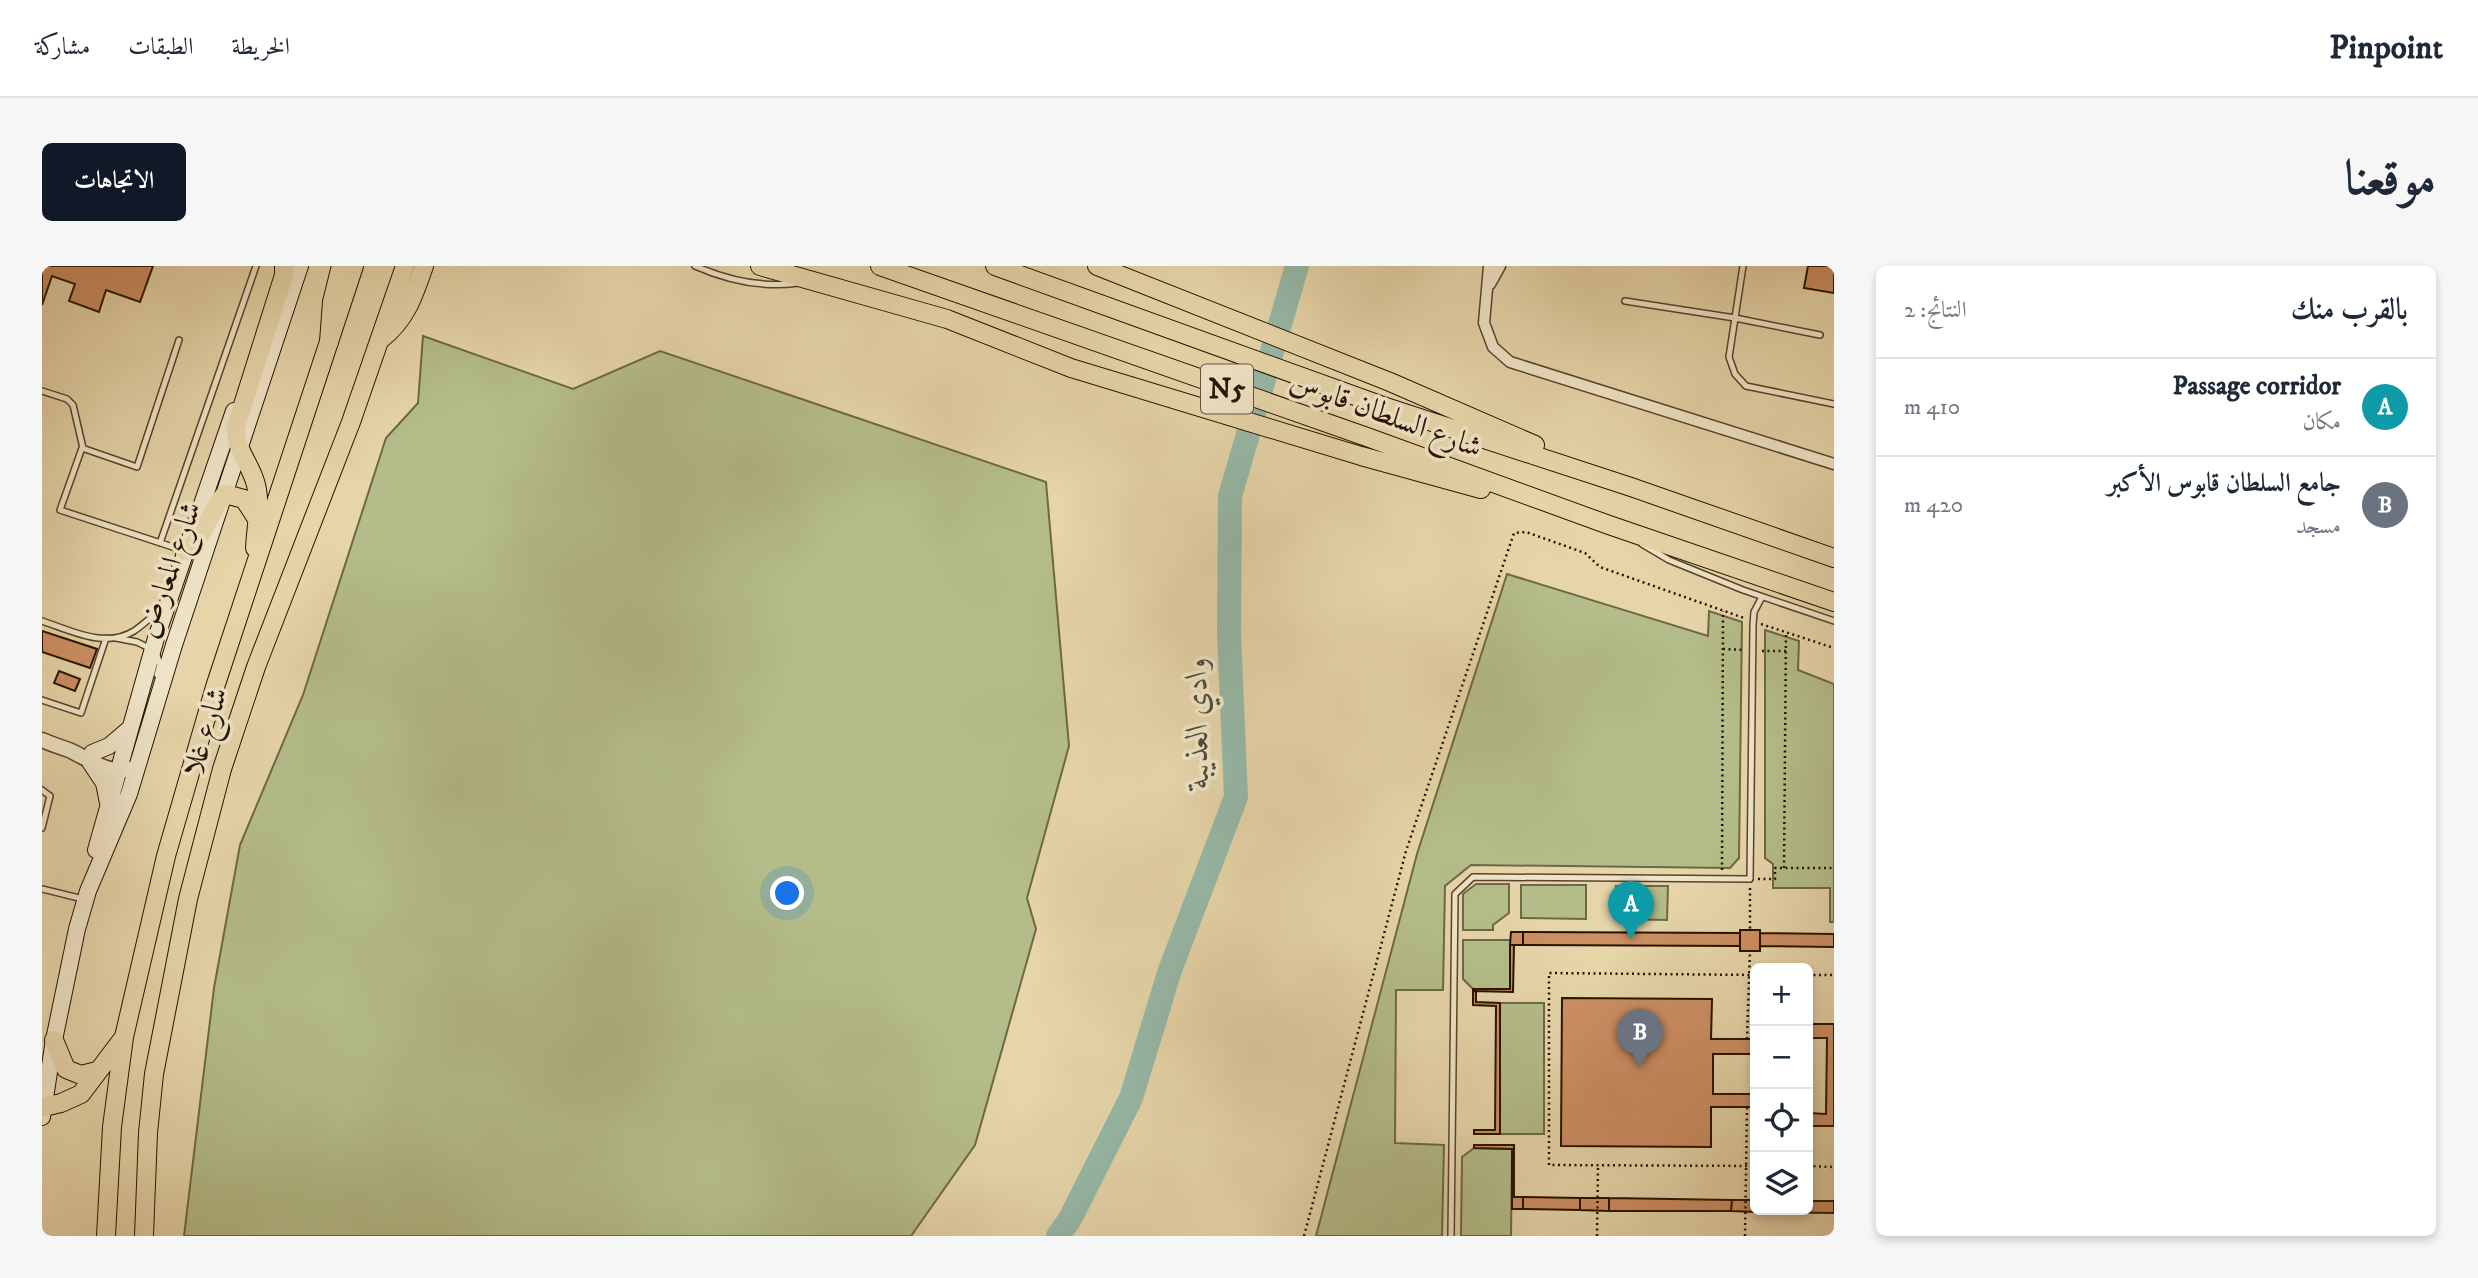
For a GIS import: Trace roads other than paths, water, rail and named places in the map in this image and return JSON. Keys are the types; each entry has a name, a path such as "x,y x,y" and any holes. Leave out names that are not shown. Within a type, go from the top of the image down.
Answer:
{"main road":[{"path":"253,574 257,519 256,484 239,448 236,427 284,275 283,266"},
{"name":"شارع المعارض","path":"43,1112 54,1040 77,929 130,727 185,551 283,266"},
{"name":"شارع المعارض","path":"87,895 131,787 153,709 300,266"},
{"path":"329,342 332,302 341,266"},
{"name":"شارع غلا","path":"106,1236 112,1127 124,1037 169,844 215,687 354,266"},
{"name":"شارع غلا","path":"146,1236 148,1133 154,1074 188,899 222,769 256,667 381,339 405,266"},
{"path":"381,339 396,327 407,312 424,266"},
{"path":"760,266 947,319 1071,368 1362,456 1609,525"},
{"name":"شارع السلطان قابوس","path":"880,266 1609,525 1834,602"},
{"name":"شارع السلطان قابوس","path":"995,266 1380,405 1631,487 1834,558"},
{"path":"1097,266 1390,382 1631,487"},
{"path":"183,617 182,601 189,567 185,551 201,537 211,512 225,494 244,499 257,519"},
{"path":"108,807 103,783 91,757 118,741 130,727"},
{"path":"43,1112 81,1094 124,1037"},
{"path":"54,1040 66,1069 81,1075 97,1071"},
{"path":"96,1236 112,1127"}],"street":[{"path":"1489,266 1484,323 1493,347 1510,362 1834,464"},
{"path":"1488,290 1500,266"},
{"path":"42,740 121,768 136,764 140,754"},
{"path":"121,768 131,787"}],"lane":[{"path":"160,543 256,266"},
{"path":"695,266 744,282 782,285 810,281"},
{"path":"1743,266 1730,357 1735,374 1746,386 1834,404"},
{"path":"1625,301 1735,318 1820,335"},
{"path":"83,448 138,467 179,340"},
{"path":"42,391 67,399 72,405 83,448 60,510 185,551"},
{"path":"1630,532 1654,553 1669,560 1762,597 1834,621"},
{"path":"1451,1236 1455,894 1473,877 1750,879 1753,621 1754,612 1762,597"},
{"path":"42,621 95,639 114,637 132,632 168,603"},
{"path":"114,637 146,645 158,656 160,664 153,694 153,709"},
{"path":"42,700 81,713 106,638"},
{"path":"42,790 50,796 42,828"},
{"path":"42,889 87,895"}],"waterway":[{"name":"وادي العذيبة","path":"1058,1236 1070,1219 1131,1098 1170,970 1236,797 1229,634 1230,496 1297,266"}],"place":[{"name":"Passage corridor","path":"1631,939"},
{"name":"جامع السلطان قابوس الأكبر","path":"1640,1067"}]}
